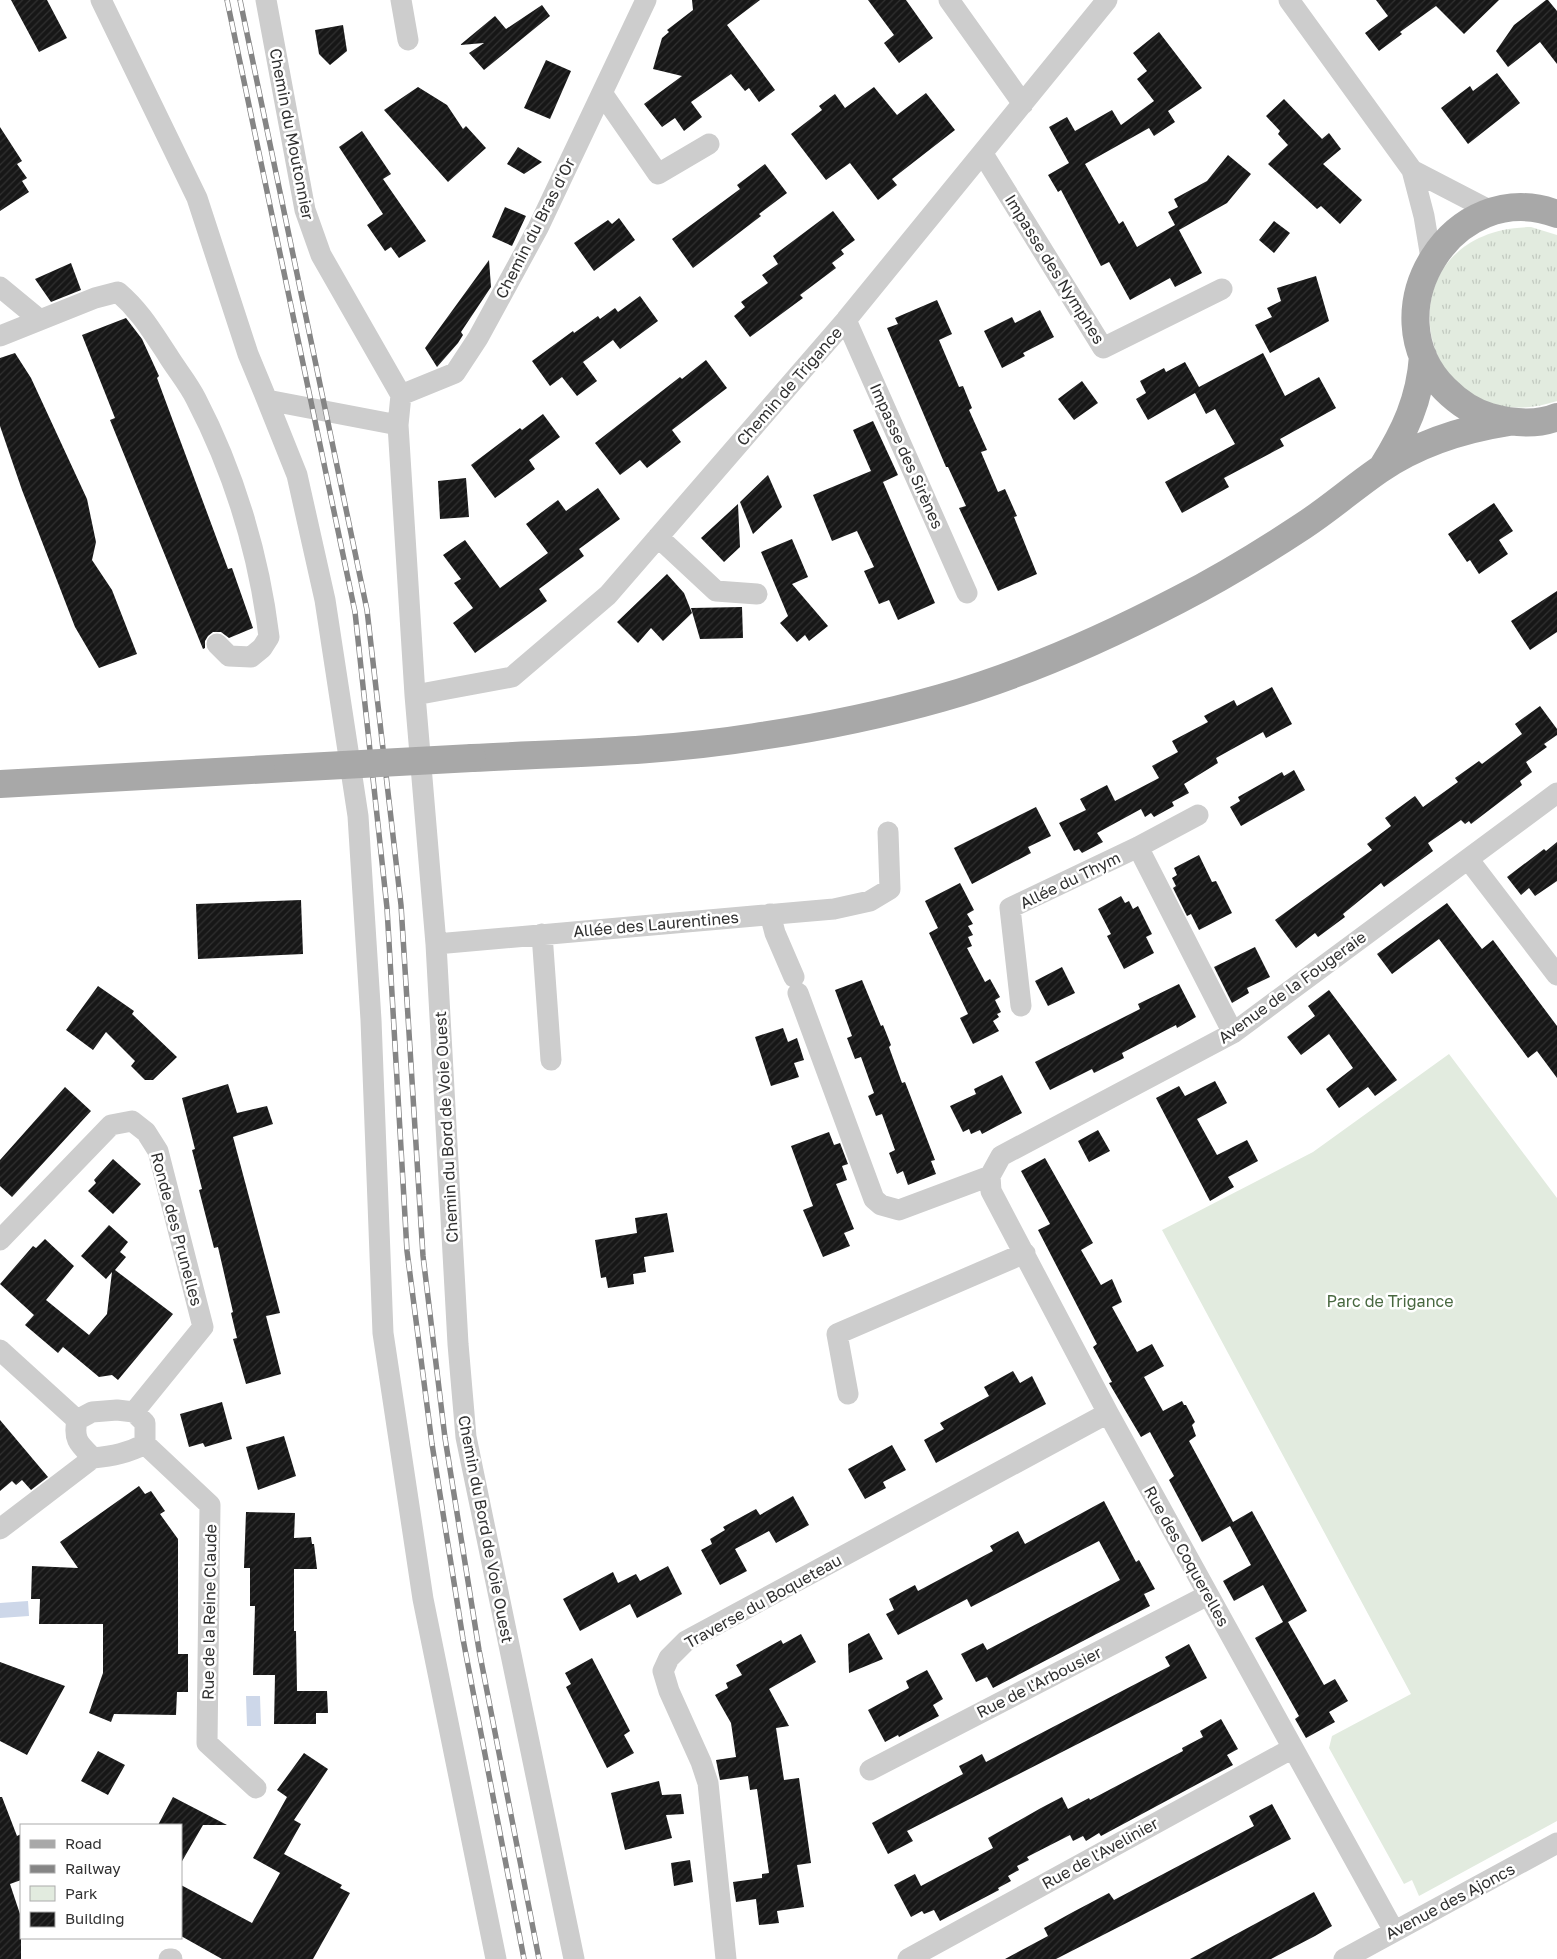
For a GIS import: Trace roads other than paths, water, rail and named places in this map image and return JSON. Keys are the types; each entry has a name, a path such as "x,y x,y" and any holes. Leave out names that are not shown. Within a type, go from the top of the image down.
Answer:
{"main road":[{"path":"1553,210 1519,208 1493,212 1469,222 1448,238 1431,258 1418,290 1415,323 1423,356 1437,381 1457,401 1481,415 1509,422 1531,423 1555,419"},
{"path":"1382,468 1412,414 1421,377 1423,356"},
{"path":"0,784 640,749 754,738 872,715 942,698 1033,666 1178,600 1246,562 1305,524 1382,468 1436,440 1484,426 1509,422"}],"street":[{"path":"101,0 196,198 248,354 297,475 326,600 358,816 372,1020 383,1333 423,1599 496,1959"},
{"name":"Chemin du Moutonnier","path":"266,0 304,210 321,255 401,395"},
{"path":"401,0 408,40"},
{"name":"Chemin du Bras d'Or","path":"401,395 455,373 478,338 538,228 646,0"},
{"path":"949,0 1023,104"},
{"name":"Chemin de Trigance","path":"416,695 512,677 608,595 846,320 1108,0"},
{"path":"1289,0 1412,170 1424,216 1431,258"},
{"path":"602,93 658,174 709,144"},
{"name":"Impasse des Nymphes","path":"983,154 1103,348 1222,289"},
{"path":"1412,170 1493,212"},
{"path":"0,287 40,320"},
{"path":"0,336 95,298 118,292 135,307 195,398 243,514 264,601 269,637 262,648 251,657 229,656 217,644"},
{"name":"Impasse des Sirènes","path":"846,320 968,593"},
{"path":"267,400 398,425 401,395"},
{"name":"Chemin du Bord de Voie Ouest","path":"398,425 416,695 436,944 458,1344 466,1437 574,1959"},
{"path":"658,537 716,591 757,594"},
{"name":"Avenue de la Fougeraie","path":"990,1176 1001,1156 1233,1033 1557,793"},
{"name":"Allée du Thym","path":"1021,1006 1010,908 1138,847 1198,815"},
{"name":"Allée des Laurentines","path":"436,944 834,909 870,901 890,889 888,832"},
{"name":"Allée du Thym","path":"1138,847 1233,1033"},
{"path":"1468,859 1557,975"},
{"path":"770,914 775,933 796,985 874,1199 881,1205 899,1210 990,1176"},
{"path":"542,934 551,1060"},
{"name":"Ronde des Prunelles","path":"0,1240 111,1125 132,1121 146,1132 158,1150 203,1327 134,1412"},
{"name":"Rue des Coquerelles","path":"990,1176 992,1190 1108,1413 1394,1931"},
{"path":"848,1394 837,1334 1025,1253"},
{"path":"0,1350 77,1420"},
{"path":"0,1529 94,1458 114,1456 132,1451 145,1444 145,1423 134,1412 117,1410 92,1412 77,1420"},
{"name":"Traverse du Boqueteau","path":"726,1959 708,1783 702,1762 669,1691 663,1671 669,1658 686,1641 1108,1413"},
{"path":"77,1420 75,1432 79,1444 94,1458"},
{"name":"Rue de la Reine Claude","path":"145,1444 210,1505 207,1743 256,1788"},
{"name":"Rue de l'Arbousier","path":"870,1770 1208,1595"},
{"name":"Rue de l'Avelinier","path":"908,1959 1293,1748"},
{"name":"Avenue des Ajoncs","path":"1344,1959 1557,1843"}],"water":[{"path":"28,1601 29,1616 0,1618 0,1603"},
{"path":"246,1696 260,1696 261,1726 247,1726"}],"railway":[{"path":"227,0 355,612 387,908 407,1251 432,1444 463,1639 524,1959"},
{"path":"240,0 367,610 401,905 423,1256 445,1438 479,1650 539,1959"}],"park label":[{"name":"Parc de Trigance","path":"1390,1301"}]}
